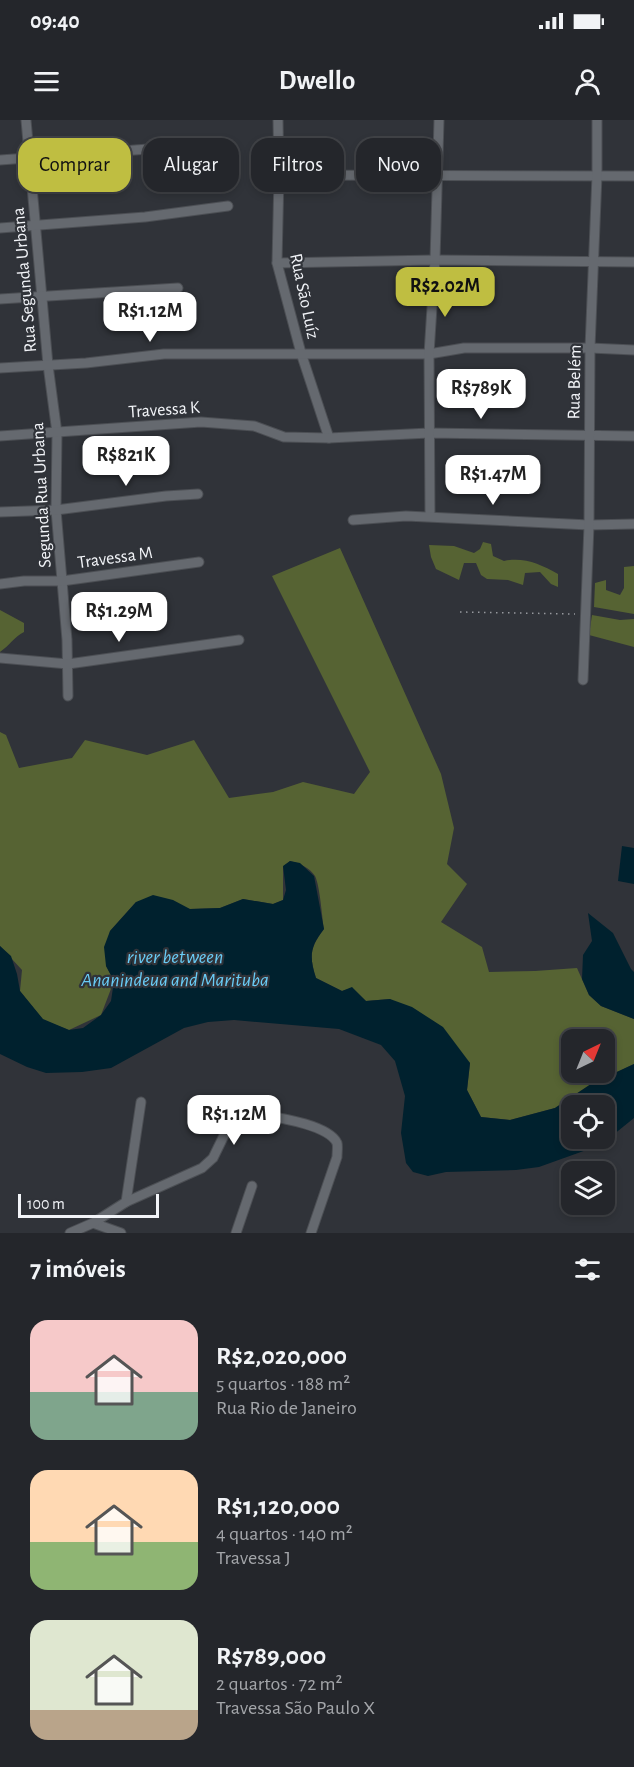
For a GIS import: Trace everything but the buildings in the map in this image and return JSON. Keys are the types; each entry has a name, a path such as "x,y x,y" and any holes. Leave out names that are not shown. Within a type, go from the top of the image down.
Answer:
{"street":[{"name":"Rua Segunda Urbana","path":"26,120 27,138"},
{"name":"Rua São Luíz","path":"278,120 278,138"},
{"path":"438,138 439,120"},
{"name":"Rua Belém","path":"583,680 589,525 590,348 597,120"},
{"path":"0,160 18,159"},
{"path":"441,176 634,176"},
{"name":"Rua Segunda Urbana","path":"32,192 48,365"},
{"name":"Rua São Luíz","path":"279,192 277,263 301,353 329,438"},
{"path":"430,516 429,354 437,192"},
{"path":"0,228 145,218 228,206"},
{"path":"277,263 435,260 634,262"},
{"path":"0,299 178,288"},
{"path":"0,368 86,363 164,354 429,354 464,348 634,350"},
{"name":"Segunda Rua Urbana","path":"48,365 57,433 57,510 68,664 68,696"},
{"name":"Travessa K","path":"0,436 201,422 254,426 284,437 329,438 429,432 634,436"},
{"path":"0,512 57,510 198,494"},
{"path":"353,520 430,516 589,525 634,524"},
{"name":"Travessa M","path":"0,584 24,581 62,581 199,562"},
{"path":"0,658 68,664 239,640"},
{"path":"126,1202 141,1102"},
{"path":"70,1233 93,1223 126,1202 202,1168 213,1158 234,1117 239,1113 247,1112 315,1127 331,1135 337,1143 337,1157 311,1233"},
{"path":"236,1233 252,1186"},
{"path":"93,1223 121,1233"}],"path":[{"path":"460,612 585,614"}],"green space":[{"path":"483,542 491,544 493,556 504,561 532,562 558,574 558,587 551,584 540,572 525,573 523,585 508,580 487,579 481,575 476,563 464,563 459,580 436,569 429,545 454,546 474,553 480,549"},
{"path":"340,548 441,774 454,828 447,864 467,884 441,922 482,947 489,972 577,968 589,995 601,1006 634,1019 634,1064 615,1073 615,1029 561,1029 561,1083 593,1083 574,1095 561,1095 561,1104 555,1108 510,1120 481,1117 467,1090 470,1063 390,999 366,1001 352,988 342,991 316,978 312,964 312,952 324,929 318,887 315,876 310,871 290,861 283,867 283,900 273,904 243,899 220,908 190,909 136,902 110,931 106,966 114,981 101,1015 69,1030 43,1020 20,991 22,970 0,946 0,732 6,735 19,768 72,758 85,740 147,755 194,740 229,798 273,792 303,782 354,794 370,772 272,576"},
{"path":"634,566 634,614 594,607 595,583 606,580 606,590 620,595 624,588 624,567"},
{"path":"0,610 24,623 24,632 0,652"},
{"path":"592,615 620,620 634,619 634,647 589,635"}],"water":[{"path":"622,846 634,848 634,884 618,881"},
{"name":"river between Ananindeua and Marituba","path":"290,861 300,863 314,876 324,929 312,952 312,964 316,978 342,991 352,987 366,1001 390,999 412,1007 443,1027 470,1063 467,1090 481,1117 510,1120 555,1108 561,1104 561,1149 589,1149 539,1167 446,1172 428,1176 413,1172 406,1163 401,1133 405,1096 395,1061 381,1045 339,1029 234,1020 208,1022 184,1028 111,1068 82,1072 46,1073 0,1054 0,946 11,956 20,991 43,1019 69,1030 83,1028 101,1015 111,1001 114,981 106,966 104,947 110,931 136,902 153,895 173,900 190,909 220,908 243,899 273,904 283,900 286,890 283,866"},
{"path":"588,913 613,933 634,972 634,1019 601,1006 589,995 582,979 583,955 592,941"},
{"name":"river between Ananindeua and Marituba","path":"634,1064 634,1118 615,1133 615,1095 574,1095 593,1083 615,1083 615,1073"}]}
